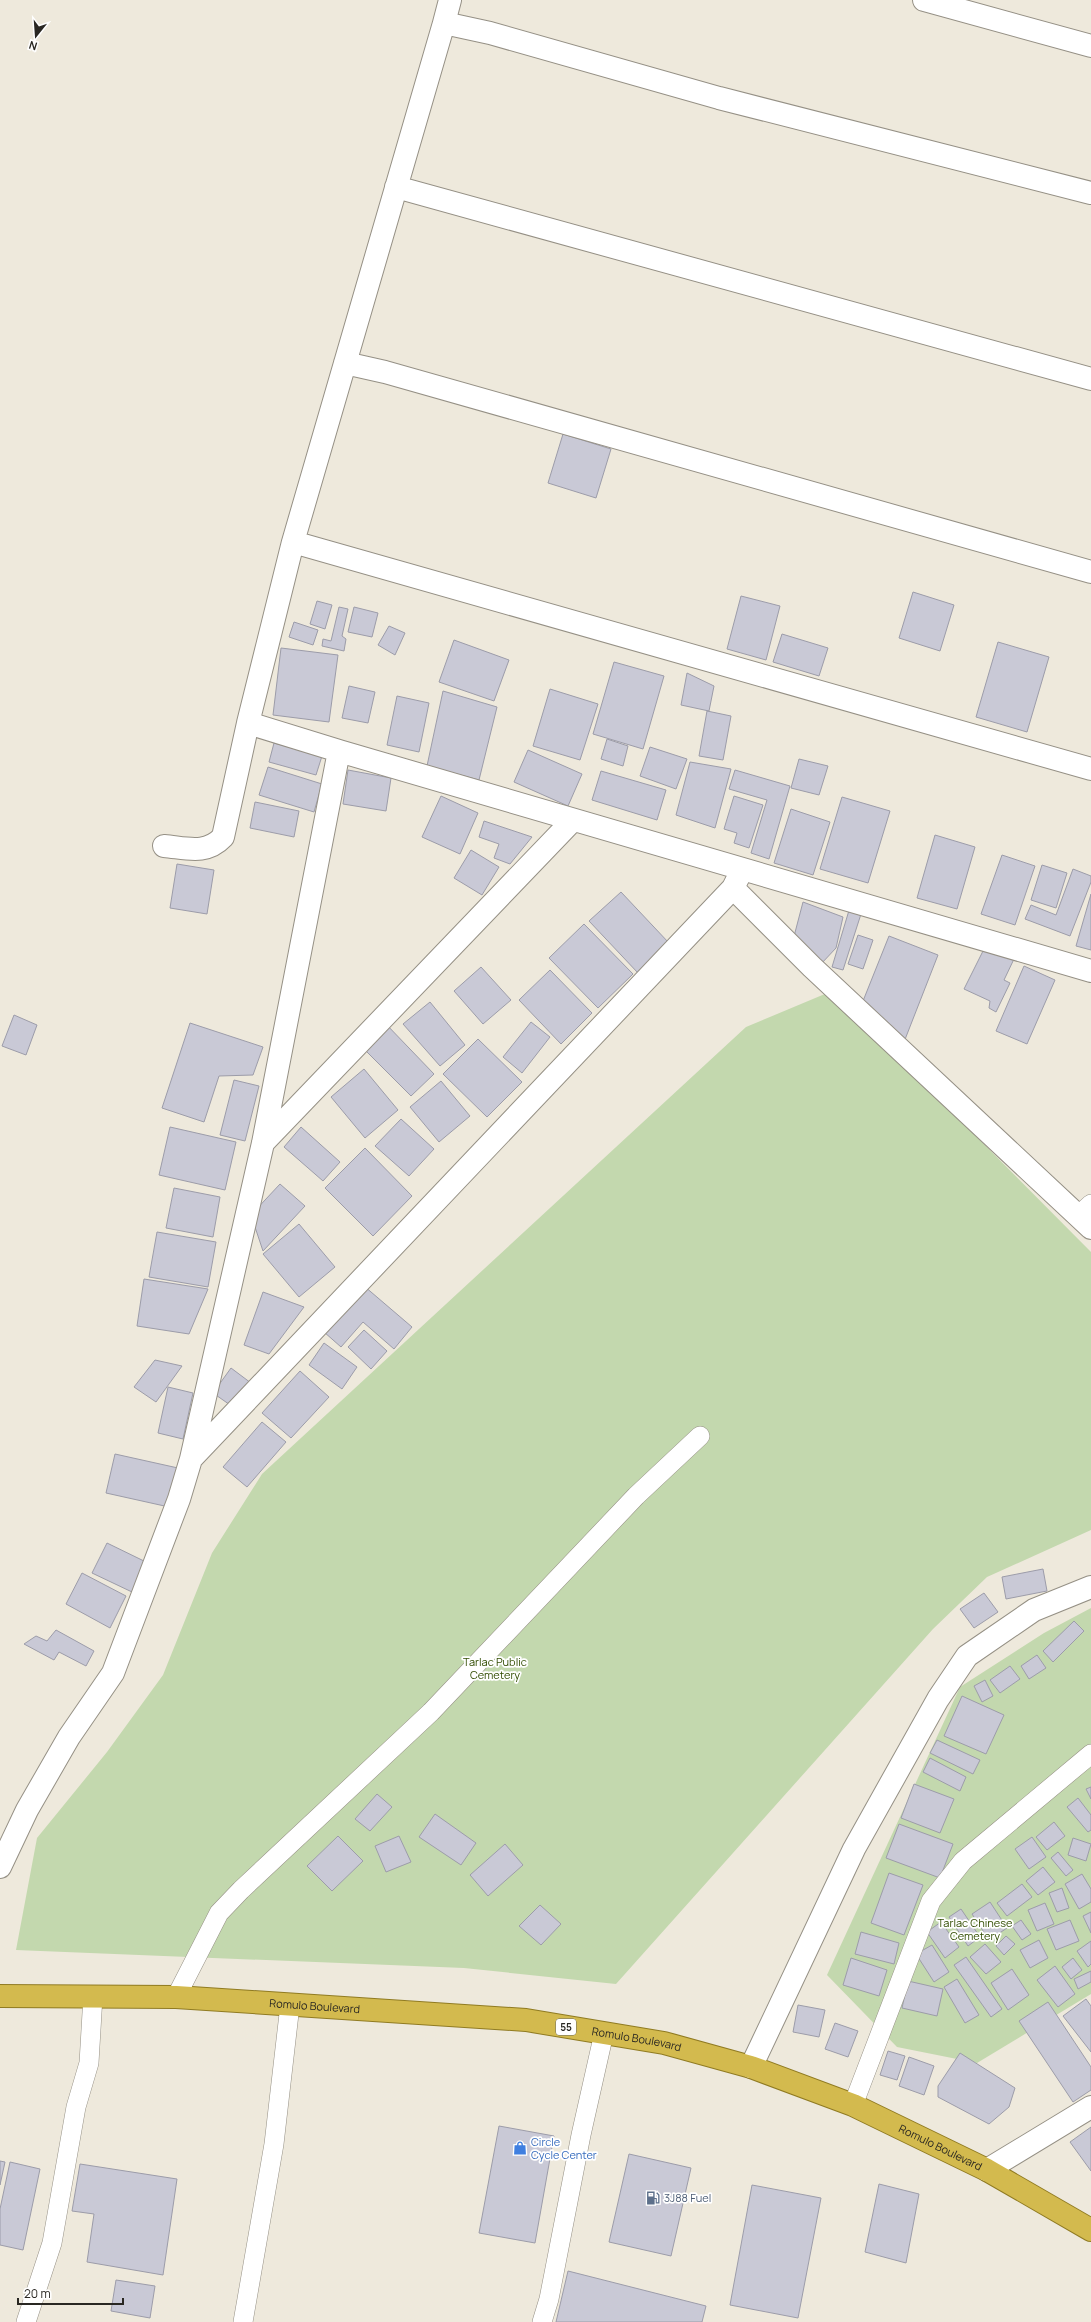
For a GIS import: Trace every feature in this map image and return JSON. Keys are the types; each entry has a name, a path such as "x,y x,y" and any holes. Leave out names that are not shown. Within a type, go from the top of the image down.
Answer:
{"highway":[{"name":"Romulo Boulevard","path":"0,1996 176,1997 526,2020 664,2043 751,2067 853,2105 987,2170 1091,2230"}],"street":[{"path":"164,846 202,849 215,846 223,836 248,722 293,542 450,0"},
{"path":"924,0 1091,46"},
{"path":"444,23 490,33 719,98 1091,193"},
{"path":"396,187 1091,379"},
{"path":"345,363 401,376 1091,572"},
{"path":"293,542 1091,769"},
{"path":"248,722 339,751 574,820 737,879 1091,971"},
{"path":"0,1867 27,1810 61,1750 113,1673 176,1506 191,1459 263,1142 339,751"},
{"path":"263,1142 574,820"},
{"path":"737,879 812,967 1087,1216"},
{"path":"191,1459 737,879"},
{"path":"751,2067 854,1849 938,1699 968,1656 1034,1610 1091,1587"},
{"path":"987,2170 1091,2107"}],"lane":[{"path":"176,1997 219,1913 241,1890 431,1712 636,1496 700,1436"},
{"path":"853,2105 931,1901 964,1861 1091,1754"},
{"path":"26,2322 52,2242 76,2107 89,2063 93,1996"},
{"path":"243,2322 274,2144 290,2005"},
{"path":"542,2322 549,2299 581,2135 604,2033"}],"green space":[{"name":"Tarlac Public Cemetery","path":"832,991 1091,1252 1091,1530 987,1577 933,1629 616,1984 464,1968 16,1950 37,1838 107,1752 163,1675 212,1553 262,1474 746,1027"},
{"name":"Tarlac Chinese Cemetery","path":"1091,1608 1091,1994 977,2063 897,2047 827,1975 960,1687 1044,1633"}],"building":[{"path":"563,434 611,449 596,498 548,483"},
{"path":"913,592 954,605 940,651 899,638"},
{"path":"741,596 780,606 766,660 727,649"},
{"path":"317,601 332,605 325,629 310,624"},
{"path":"339,607 348,609 342,636 346,639 344,651 322,646 323,639 331,641"},
{"path":"354,607 378,613 372,637 348,632"},
{"path":"294,622 318,630 313,645 289,637"},
{"path":"389,626 405,633 395,655 378,645"},
{"path":"782,634 828,648 819,676 773,662"},
{"path":"454,640 509,660 494,701 439,682"},
{"path":"998,642 1049,657 1027,732 976,717"},
{"path":"281,648 338,655 329,722 273,715"},
{"path":"614,662 664,676 643,749 593,734"},
{"path":"687,673 714,686 709,711 681,705"},
{"path":"349,686 375,692 368,723 342,718"},
{"path":"550,689 598,704 580,760 533,746"},
{"path":"443,691 497,707 479,780 427,766"},
{"path":"397,696 429,703 419,752 387,745"},
{"path":"707,711 731,716 723,760 699,756"},
{"path":"607,739 628,746 623,766 601,759"},
{"path":"274,743 322,756 316,775 269,762"},
{"path":"650,747 687,759 676,789 640,776"},
{"path":"528,750 582,774 568,806 514,782"},
{"path":"799,759 828,766 819,795 791,788"},
{"path":"690,762 731,769 715,828 676,815"},
{"path":"268,767 322,784 314,812 259,795"},
{"path":"348,770 391,778 386,811 343,804"},
{"path":"735,770 790,786 769,859 751,853 767,800 729,789"},
{"path":"601,771 666,790 657,820 592,800"},
{"path":"441,796 478,813 460,854 422,837"},
{"path":"734,796 763,805 749,848 734,843 737,833 724,829"},
{"path":"842,797 890,811 868,883 820,869"},
{"path":"255,802 299,811 294,837 250,828"},
{"path":"791,809 830,822 813,875 774,863"},
{"path":"484,821 532,837 510,864 494,858 499,844 479,837"},
{"path":"935,835 975,847 957,909 917,898"},
{"path":"471,850 499,867 482,895 454,878"},
{"path":"1002,855 1035,866 1015,925 981,914"},
{"path":"177,864 214,870 207,914 170,908"},
{"path":"1042,865 1067,873 1056,908 1031,900"},
{"path":"1073,869 1091,876 1091,882 1070,936 1025,919 1031,905 1056,915"},
{"path":"621,892 669,943 638,973 589,921"},
{"path":"1091,894 1091,950 1076,946"},
{"path":"803,902 843,917 836,948 821,964 792,944"},
{"path":"850,907 861,914 843,970 832,967"},
{"path":"584,924 633,974 598,1008 549,958"},
{"path":"858,935 873,940 863,969 848,964"},
{"path":"889,936 938,955 904,1042 863,1001"},
{"path":"986,945 1014,959 1004,980 1010,983 996,1012 989,1008 990,1001 964,989"},
{"path":"1024,966 1055,980 1027,1044 996,1031"},
{"path":"481,967 511,1000 483,1024 454,991"},
{"path":"550,970 592,1013 561,1044 519,1000"},
{"path":"430,1002 465,1045 440,1066 403,1024"},
{"path":"14,1015 37,1025 26,1055 2,1046"},
{"path":"384,1022 434,1074 411,1096 360,1045"},
{"path":"531,1022 550,1037 522,1073 503,1057"},
{"path":"190,1023 263,1047 253,1075 219,1076 204,1122 162,1108"},
{"path":"478,1039 522,1082 487,1117 443,1074"},
{"path":"364,1069 398,1110 365,1138 331,1097"},
{"path":"234,1080 259,1086 245,1141 220,1135"},
{"path":"441,1081 470,1116 439,1142 410,1107"},
{"path":"401,1119 434,1149 409,1176 375,1146"},
{"path":"170,1127 236,1142 225,1190 159,1175"},
{"path":"301,1127 340,1162 323,1181 284,1147"},
{"path":"365,1148 412,1196 373,1236 325,1188"},
{"path":"280,1184 305,1206 263,1251 251,1215"},
{"path":"174,1188 220,1197 213,1237 166,1228"},
{"path":"299,1224 335,1267 299,1297 263,1254"},
{"path":"157,1232 216,1242 208,1287 149,1277"},
{"path":"144,1279 208,1289 189,1334 137,1326"},
{"path":"364,1286 412,1327 394,1349 363,1322 341,1347 324,1332"},
{"path":"263,1292 304,1307 269,1354 244,1345"},
{"path":"364,1330 387,1351 371,1369 348,1347"},
{"path":"324,1343 357,1367 342,1389 309,1365"},
{"path":"155,1360 182,1366 156,1402 134,1387"},
{"path":"231,1368 251,1383 233,1407 213,1393"},
{"path":"300,1371 329,1397 291,1438 262,1413"},
{"path":"168,1387 193,1393 183,1439 158,1433"},
{"path":"262,1422 286,1442 247,1487 223,1467"},
{"path":"115,1454 178,1468 169,1507 106,1493"},
{"path":"107,1543 146,1562 132,1592 92,1573"},
{"path":"1043,1569 1047,1591 1006,1599 1002,1577"},
{"path":"82,1573 126,1596 110,1628 66,1604"},
{"path":"984,1593 998,1612 974,1628 960,1609"},
{"path":"1074,1621 1084,1631 1053,1662 1043,1651"},
{"path":"56,1630 94,1651 86,1666 59,1652 54,1660 24,1644 36,1636 47,1641"},
{"path":"1037,1655 1046,1668 1029,1679 1021,1666"},
{"path":"1010,1666 1020,1679 1000,1693 990,1680"},
{"path":"985,1680 993,1696 982,1702 974,1686"},
{"path":"962,1696 1004,1715 986,1754 944,1736"},
{"path":"937,1740 980,1760 973,1774 930,1753"},
{"path":"930,1758 966,1777 960,1791 923,1772"},
{"path":"914,1784 954,1799 940,1833 901,1818"},
{"path":"1091,1787 1091,1799 1086,1789"},
{"path":"377,1794 392,1807 370,1831 355,1819"},
{"path":"1078,1798 1091,1815 1091,1830 1088,1832 1067,1807"},
{"path":"435,1814 476,1843 461,1865 419,1837"},
{"path":"1054,1822 1065,1836 1047,1850 1036,1837"},
{"path":"899,1824 953,1844 940,1878 886,1858"},
{"path":"338,1836 363,1861 332,1891 307,1866"},
{"path":"399,1836 411,1862 386,1872 375,1846"},
{"path":"1032,1837 1046,1857 1029,1869 1015,1849"},
{"path":"1073,1838 1091,1844 1086,1861 1068,1855"},
{"path":"505,1844 523,1865 488,1896 470,1875"},
{"path":"1058,1852 1073,1870 1066,1876 1051,1858"},
{"path":"1043,1867 1055,1882 1038,1895 1026,1881"},
{"path":"889,1873 923,1885 904,1935 871,1923"},
{"path":"1082,1874 1091,1889 1091,1902 1079,1909 1065,1884"},
{"path":"1022,1884 1032,1897 1007,1916 997,1903"},
{"path":"1062,1888 1069,1908 1057,1912 1049,1893"},
{"path":"990,1902 1007,1928 989,1940 972,1914"},
{"path":"1045,1903 1054,1924 1037,1931 1028,1910"},
{"path":"540,1905 561,1924 541,1945 519,1926"},
{"path":"961,1909 980,1937 968,1946 949,1917"},
{"path":"1091,1912 1091,1933 1083,1916"},
{"path":"1021,1920 1031,1934 1022,1940 1012,1926"},
{"path":"1070,1920 1079,1941 1056,1950 1047,1929"},
{"path":"941,1922 959,1947 945,1958 927,1932"},
{"path":"861,1932 899,1943 894,1964 855,1954"},
{"path":"1006,1936 1015,1944 1004,1955 996,1946"},
{"path":"1039,1940 1048,1958 1030,1968 1020,1950"},
{"path":"1091,1941 1091,1964 1088,1967 1077,1951"},
{"path":"985,1944 1001,1962 986,1974 970,1957"},
{"path":"932,1945 949,1972 934,1982 916,1954"},
{"path":"966,1957 1002,2009 991,2017 954,1965"},
{"path":"851,1958 887,1970 879,1996 843,1985"},
{"path":"1073,1958 1082,1970 1071,1979 1062,1967"},
{"path":"1055,1966 1075,1994 1058,2007 1037,1980"},
{"path":"1012,1969 1029,1995 1008,2010 991,1983"},
{"path":"1091,1971 1091,1982 1078,1989 1074,1979"},
{"path":"957,1979 979,2015 965,2023 944,1987"},
{"path":"908,1981 943,1989 937,2016 902,2008"},
{"path":"1086,1999 1091,2006 1091,2052 1063,2016"},
{"path":"1048,2002 1091,2067 1091,2090 1073,2102 1019,2021"},
{"path":"798,2005 825,2010 819,2037 793,2032"},
{"path":"835,2023 858,2031 848,2057 825,2049"},
{"path":"888,2051 905,2056 897,2080 880,2075"},
{"path":"960,2053 1015,2088 1009,2107 989,2124 938,2097 938,2086"},
{"path":"909,2057 934,2066 924,2095 899,2086"},
{"path":"499,2126 554,2136 535,2243 479,2233"},
{"path":"1091,2127 1091,2171 1070,2142"},
{"path":"629,2154 691,2168 671,2256 609,2242"},
{"path":"0,2161 5,2162 0,2185"},
{"path":"10,2162 40,2169 23,2250 0,2245 0,2209"},
{"path":"80,2164 177,2179 163,2275 87,2262 94,2214 72,2211"},
{"path":"879,2184 919,2194 906,2263 865,2252"},
{"path":"752,2185 821,2198 798,2318 730,2305"},
{"path":"568,2271 706,2306 702,2322 556,2322"},
{"path":"116,2280 155,2286 150,2318 111,2311"}],"place":[{"name":"Circle Cycle Center","path":"520,2148"},
{"name":"3J88 Fuel","path":"653,2198"}]}
